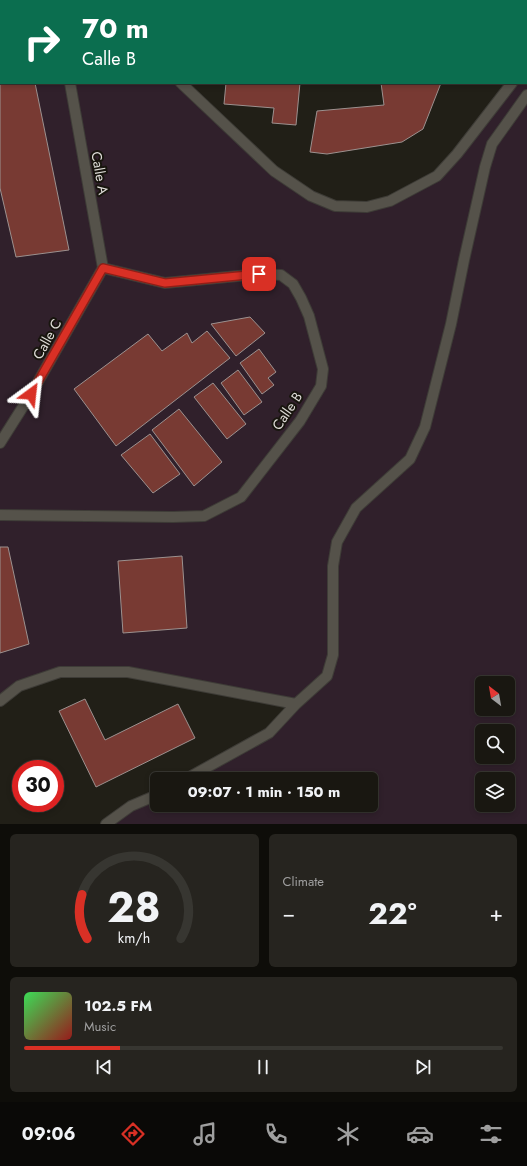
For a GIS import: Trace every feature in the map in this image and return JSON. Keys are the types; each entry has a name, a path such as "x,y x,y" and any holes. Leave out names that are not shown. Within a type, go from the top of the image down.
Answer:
{"street":[{"name":"Calle A","path":"70,84 103,268"},
{"path":"181,84 274,171 311,196 334,206 367,207 390,201 437,176 457,154 511,84"},
{"path":"199,772 269,733 296,704 327,676 333,655 333,566 337,542 356,508 410,459 424,427 451,324 485,167 492,144 527,95"},
{"name":"Calle C","path":"0,443 31,394 103,268"},
{"name":"Calle B","path":"0,515 204,516 241,497 300,421 320,386 323,369 309,316 293,284 282,275 259,274 165,283 103,268"},
{"path":"0,701 19,686 60,672 128,672 296,704"},
{"path":"106,824 131,806 150,798"}],"shaded area":[{"path":"0,84 182,84 274,171 335,206 367,207 437,176 511,84 527,84 527,824 106,824 150,799 150,812 378,812 378,772 199,772 269,733 295,705 128,672 60,672 19,686 0,701"}],"building":[{"path":"0,84 35,84 69,250 16,257 0,188"},
{"path":"226,84 300,84 296,125 272,123 274,108 224,104"},
{"path":"381,84 441,84 423,129 402,142 327,154 310,152 317,111 384,105"},
{"path":"250,317 265,333 236,356 211,324"},
{"path":"207,331 230,358 116,446 74,389 148,334 162,351 187,333 192,343"},
{"path":"259,349 276,372 268,378 274,385 262,394 240,363"},
{"path":"238,370 262,402 244,415 221,383"},
{"path":"213,383 246,424 227,439 194,397"},
{"path":"179,409 222,462 194,486 152,430"},
{"path":"150,434 180,474 153,493 121,455"},
{"path":"0,547 8,547 29,644 0,653"},
{"path":"182,556 187,628 123,633 118,561"},
{"path":"85,699 105,740 178,704 195,738 96,787 59,711"}],"route":[{"path":"31,394 103,268 165,283 259,274"}]}
